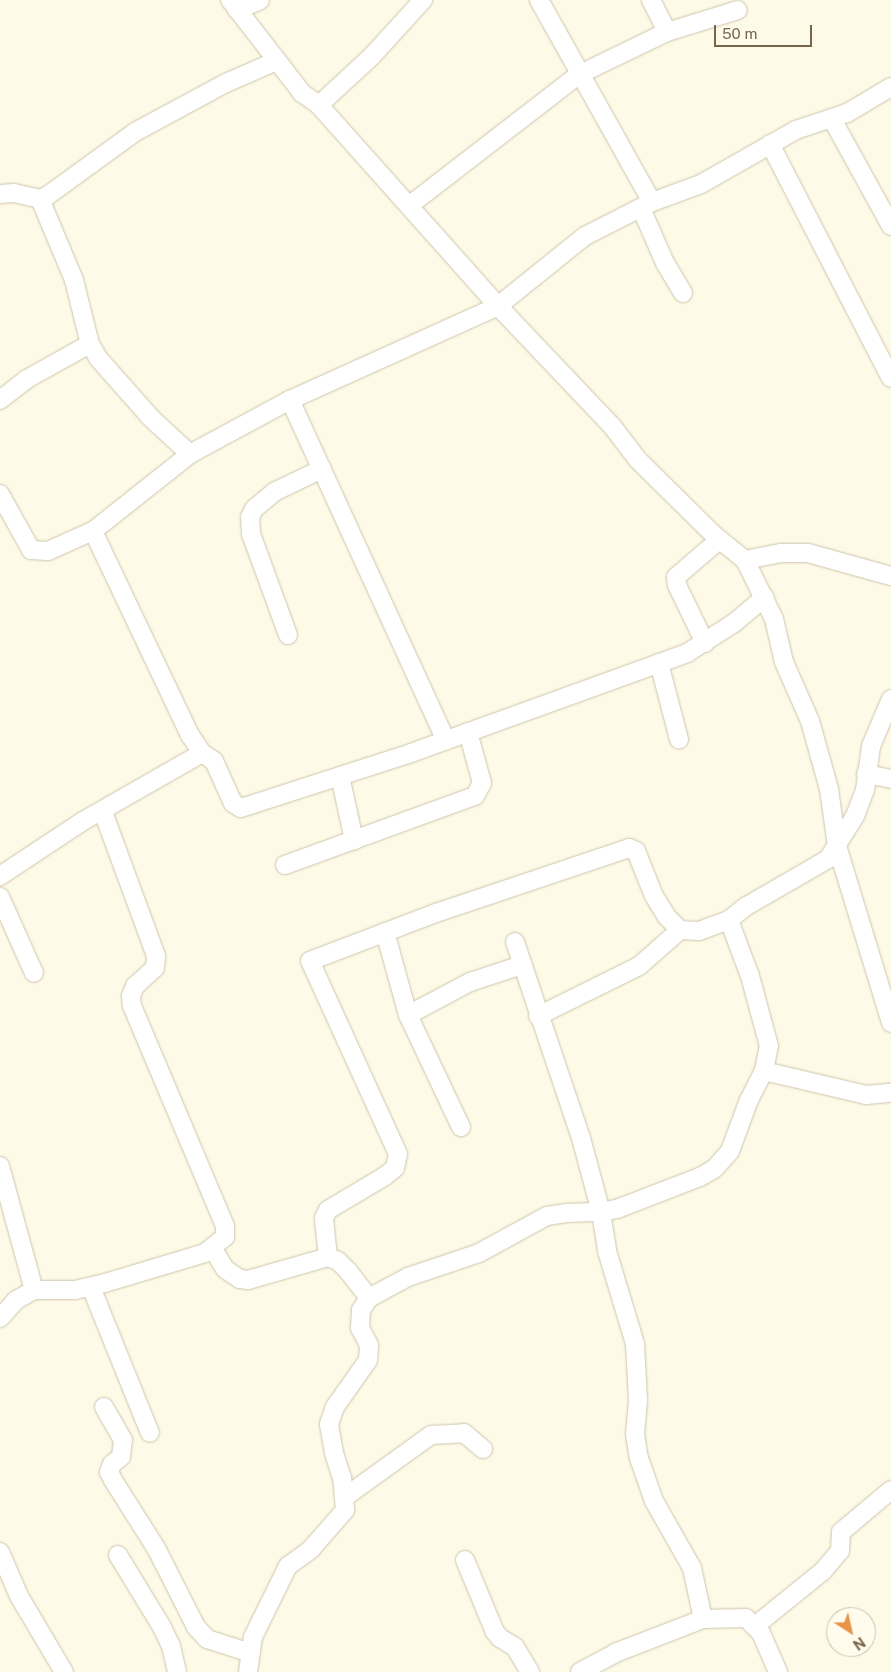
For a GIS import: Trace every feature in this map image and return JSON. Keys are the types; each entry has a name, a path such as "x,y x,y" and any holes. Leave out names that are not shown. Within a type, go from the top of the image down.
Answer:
{"street":[{"path":"260,0 234,5 302,93 319,105 498,306 612,426 638,460 719,540 745,560 765,597 774,619 784,662 816,740 829,788 837,846 891,1024"},
{"path":"319,105 372,56 423,0"},
{"path":"539,0 646,205 665,263 683,293"},
{"path":"651,0 667,32"},
{"path":"410,205 578,75 667,32 738,10"},
{"path":"0,194 14,193 40,199 135,132 226,82 276,61"},
{"path":"0,494 27,544 37,553 93,531 190,454 290,400 498,306 585,236 646,205 701,184 796,130 832,120 891,87"},
{"path":"832,120 891,226"},
{"path":"770,144 889,367"},
{"path":"40,199 82,303 90,344 98,358 151,418 190,454"},
{"path":"0,400 27,379 90,344"},
{"path":"290,400 446,740"},
{"path":"288,635 251,534 250,517 254,508 274,492 322,469"},
{"path":"93,531 190,735 202,754 214,761 233,803 241,808 446,740 659,663 705,643 765,597"},
{"path":"705,643 676,577 719,540"},
{"path":"745,560 781,553 808,554 891,576"},
{"path":"659,663 680,740"},
{"path":"328,1257 324,1218 328,1210 395,1168 398,1154 310,961 385,932 629,848 636,851 654,896 667,917 680,930 699,931 729,920 745,907 828,860 855,816 865,790 871,746 891,699"},
{"path":"284,865 479,793 482,783 468,732"},
{"path":"0,876 103,812 202,754"},
{"path":"866,774 891,779"},
{"path":"340,776 354,840"},
{"path":"0,1318 16,1300 34,1290 91,1287 213,1249 225,1237 224,1226 132,1006 131,996 135,986 155,968 156,956 103,812"},
{"path":"0,897 34,972"},
{"path":"248,1672 253,1637 288,1566 332,1528 344,1510 345,1497 329,1424 335,1407 368,1360 369,1345 360,1328 361,1310 369,1298 408,1277 479,1253 547,1216 601,1212 639,1201 714,1169 730,1151 749,1100 764,1072 769,1046 750,976 729,920"},
{"path":"538,1016 639,966 680,930"},
{"path":"385,932 408,1015 461,1127"},
{"path":"515,942 538,1016 581,1138 601,1212 606,1251 635,1344 638,1400 635,1434 638,1458 654,1501 692,1568 703,1619"},
{"path":"408,1015 470,982 522,965"},
{"path":"764,1072 866,1095 891,1093"},
{"path":"0,1166 34,1290"},
{"path":"213,1249 225,1269 240,1279 248,1280 328,1257 338,1261 369,1298"},
{"path":"91,1287 150,1433"},
{"path":"104,1407 123,1440 121,1457 112,1464 109,1472 112,1480 156,1548 196,1627 208,1638 251,1653"},
{"path":"345,1497 431,1434 464,1432 484,1449"},
{"path":"755,1626 823,1571 840,1551 841,1532 891,1490"},
{"path":"0,1552 19,1596 64,1672"},
{"path":"118,1556 162,1627 178,1672"},
{"path":"465,1560 495,1632 500,1638 515,1647 530,1672"},
{"path":"580,1672 615,1653 703,1619 746,1618 761,1633 778,1672"}]}
